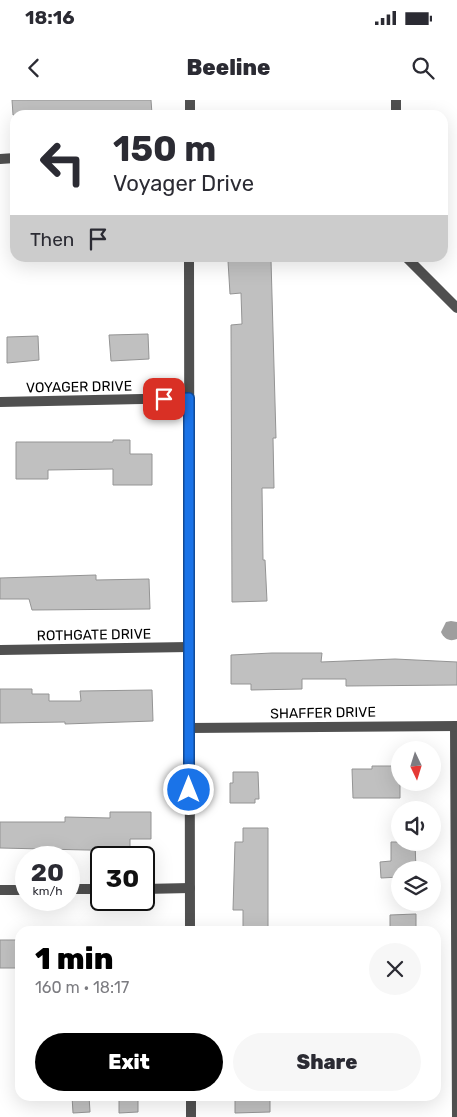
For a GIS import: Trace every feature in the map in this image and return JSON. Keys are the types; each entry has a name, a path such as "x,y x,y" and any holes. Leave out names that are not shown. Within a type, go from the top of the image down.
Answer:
{"street":[{"path":"189,262 190,926"},
{"path":"411,262 457,308"},
{"name":"VOYAGER DRIVE","path":"0,402 189,398"},
{"name":"ROTHGATE DRIVE","path":"0,650 189,647"},
{"path":"456,726 457,1117"},
{"name":"SHAFFER DRIVE","path":"189,728 456,726"},
{"path":"155,889 190,888"},
{"path":"0,890 15,890"},
{"path":"191,1101 191,1117"}],"shaded area":[{"path":"446,622 457,622 457,639 450,640 441,632"}],"building":[{"path":"12,100 151,100 152,110 13,110"},
{"path":"228,262 271,262 276,438 273,438 274,488 262,488 263,560 265,560 267,601 232,602 231,325 242,324 241,293 230,294"},
{"path":"148,334 149,359 111,361 109,335"},
{"path":"38,336 39,360 7,363 7,337"},
{"path":"113,440 130,440 130,454 152,454 152,485 113,485 113,469 48,470 48,479 16,479 16,442 113,442"},
{"path":"96,575 96,580 149,579 150,609 32,610 29,599 0,599 0,578"},
{"path":"322,653 321,662 395,659 457,662 457,685 346,686 346,679 302,679 302,689 251,690 251,684 231,684 231,655"},
{"path":"0,689 32,689 32,694 49,694 49,701 81,701 80,691 152,690 153,721 65,724 65,722 0,723"},
{"path":"372,766 391,766 391,791 400,791 400,798 353,798 352,769 372,769"},
{"path":"233,772 258,772 259,799 255,799 255,803 230,803 230,783 233,783"},
{"path":"110,812 151,812 151,839 130,839 130,846 90,846 90,850 80,850 80,846 15,846 15,848 0,848 0,822 65,822 65,817 110,818"},
{"path":"243,828 268,828 268,926 243,926 243,910 233,910 235,842 243,842"},
{"path":"391,851 415,851 416,861 391,861"},
{"path":"391,861 391,877 381,878 380,862"},
{"path":"416,914 416,926 390,926 390,915"},
{"path":"0,940 15,940 15,968 0,968"},
{"path":"72,1101 89,1101 90,1112 73,1113"},
{"path":"119,1101 138,1101 138,1112 119,1113"},
{"path":"235,1101 270,1101 270,1112 235,1113"}],"route":[{"path":"164,399 189,398 189,790"}]}
